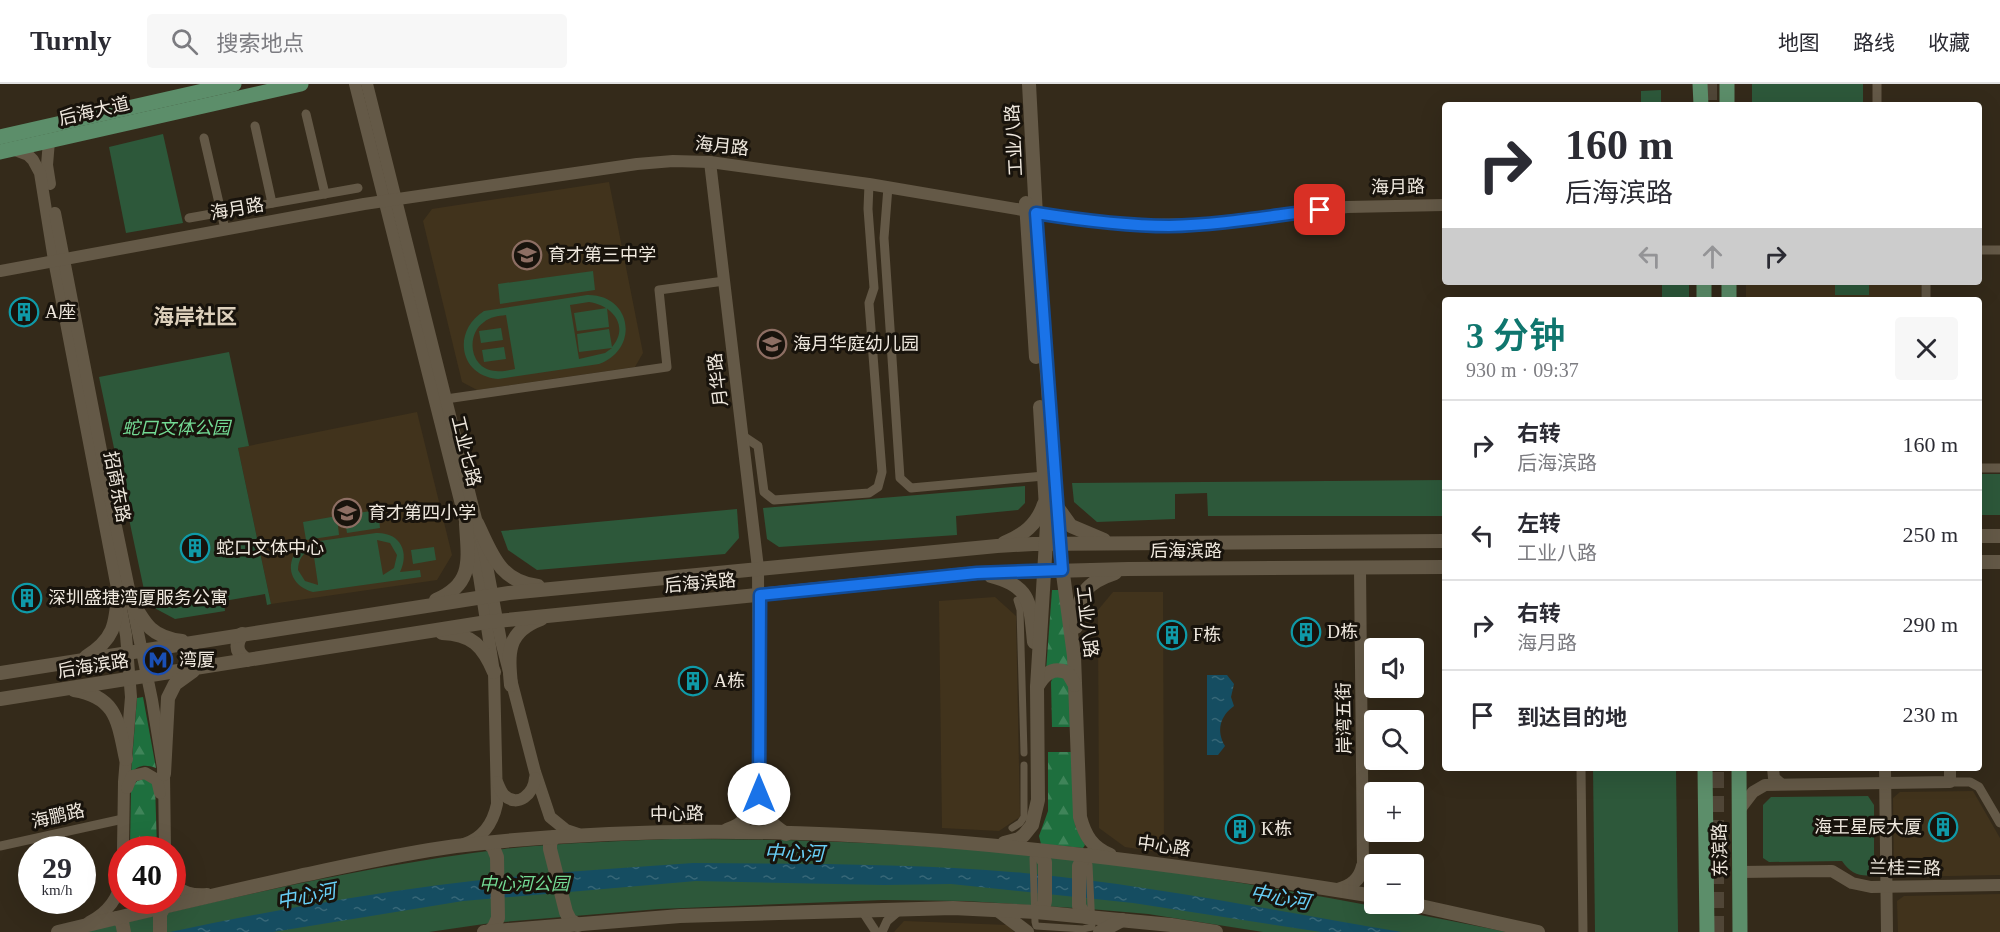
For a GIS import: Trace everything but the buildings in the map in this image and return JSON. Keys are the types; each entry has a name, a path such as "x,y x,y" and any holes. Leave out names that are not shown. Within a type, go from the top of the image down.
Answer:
{"main road":[{"name":"后海大道","path":"0,136 234,84"},
{"name":"后海大道","path":"6,151 302,84"},
{"name":"工业八路","path":"994,845 1019,839 1032,825 1036,813 1037,687 1046,570 1052,544 1056,503 1021,84"},
{"name":"工业八路","path":"1029,84 1031,212 1045,493 1052,544 1062,570 1074,656 1080,817 1091,843 1099,850 1118,858"},
{"path":"1700,84 1701,102"},
{"path":"1727,84 1727,102"},
{"path":"997,546 1016,538 1033,526 1041,514 1045,493"},
{"path":"1056,503 1071,526 1112,543"},
{"path":"471,524 494,560 506,574 523,584 555,588"},
{"path":"420,607 440,599 462,582 468,564 471,524"},
{"path":"1982,536 2000,536"},
{"name":"后海滨路","path":"0,673 488,596 997,546 1442,541"},
{"path":"1982,562 2000,562"},
{"name":"后海滨路","path":"0,699 492,621 977,573 1128,568 1442,567"},
{"path":"1074,656 1077,613 1081,597 1086,589 1098,579 1128,568"},
{"path":"977,573 1008,581 1024,593 1031,609 1037,687"},
{"path":"125,596 154,633 167,638 193,642"},
{"path":"82,660 110,638 125,596"},
{"path":"384,613 391,618 393,623 393,628 387,637"},
{"path":"512,685 509,654 512,642 518,633 538,620 560,614"},
{"path":"416,632 449,633 469,639 483,650 494,672"},
{"path":"242,634 237,647 239,654 247,660"},
{"path":"47,665 60,689 94,695 104,700 110,707 118,724 126,759"},
{"path":"164,774 168,698 175,684 198,668"},
{"path":"1037,687 1045,675 1056,670 1068,674 1075,685"},
{"name":"东滨路","path":"1705,771 1706,930"},
{"name":"东滨路","path":"1739,771 1740,932"},
{"path":"721,832 746,821 755,807 759,794"},
{"path":"759,794 766,816 786,834"},
{"name":"中心路","path":"58,932 78,927 122,926 161,919 217,894 383,858 488,843 552,843 582,836 721,832 859,836 994,845 1038,857 1085,862 1118,858 1364,894"},
{"path":"487,931 494,927 498,918 497,857 493,847 488,843"},
{"path":"552,843 566,912 570,920 578,924"},
{"path":"1038,857 1039,909"},
{"path":"1085,862 1085,914"},
{"path":"1335,890 1351,885 1363,866"},
{"path":"1363,866 1364,870"},
{"path":"1424,907 1538,932"},
{"path":"487,931 680,916 953,908 1039,909 1216,932"},
{"path":"998,910 1027,932"},
{"path":"1100,932 1122,920"}],"street":[{"name":"工业七路","path":"355,84 390,200 471,524 492,621 497,804 491,823 479,837 454,847"},
{"name":"工业七路","path":"367,84 390,200"},
{"path":"1876,84 1877,102"},
{"path":"306,114 325,194"},
{"path":"255,126 272,203"},
{"path":"204,138 225,229"},
{"name":"招商东路","path":"49,141 47,171 59,260"},
{"name":"招商东路","path":"6,151 28,155 38,167 59,260 135,651 146,676 164,774 165,836"},
{"name":"海月路","path":"0,271 390,200 637,164 673,161 710,162 869,183 1031,212 1132,225 1211,224 1347,207 1442,205"},
{"name":"月华路","path":"710,162 758,568 760,595 759,794"},
{"path":"742,436 758,446 764,492 774,500 869,493 880,484 882,472 869,303 874,288 868,209 869,183"},
{"path":"888,187 884,238 900,478 911,488 1044,476"},
{"path":"189,218 358,188"},
{"path":"1982,250 2000,250"},
{"path":"440,399 668,367 659,290 724,281"},
{"path":"1982,468 2000,468"},
{"name":"岸湾五街","path":"1360,569 1363,866"},
{"path":"1017,600 1020,610 1024,753"},
{"name":"工业七路","path":"492,621 546,809 550,817 566,830 582,836"},
{"name":"招商东路","path":"123,836 130,678 135,651"},
{"path":"1012,828 1024,818 1024,765"},
{"path":"1581,771 1583,932"},
{"path":"1773,771 1774,778 1781,784"},
{"path":"1885,771 1887,932"},
{"path":"1950,771 1950,782"},
{"path":"497,781 503,794 509,798 525,798 534,786 535,772"},
{"path":"123,813 130,780 136,774 145,773 157,780 164,815"},
{"path":"1740,809 1759,788 1781,784 1970,782 1979,787 2000,823"},
{"name":"海鹏路","path":"0,846 123,813"},
{"name":"兰桂三路","path":"1740,872 1832,871 1858,885 1887,887 2000,885"},
{"path":"186,893 217,894"},
{"path":"882,932 887,921 903,908"},
{"path":"78,927 97,918 108,909"},
{"path":"861,909 876,932"},
{"path":"1039,909 1036,926 1048,929 1073,930 1092,927 1085,914"},
{"path":"592,932 609,922"}],"shaded area":[{"name":"育才第三中学","path":"609,182 643,353 635,367 477,390 462,382 423,221 432,209"},
{"path":"1746,285 1921,285 1921,297 1746,297"},
{"name":"育才第四小学","path":"417,412 452,555 437,580 271,604 238,448"},
{"path":"1113,592 1163,592 1164,853 1125,847 1099,828 1098,610"},
{"path":"995,597 1016,616 1020,817 999,831 942,828 939,601"},
{"name":"海王星辰大厦","path":"1973,791 2000,838 2000,875 1899,877 1894,873 1893,798 1900,792"},
{"path":"2000,894 2000,932 1898,932 1897,901 1904,896"},
{"path":"904,921 1008,925 1014,932 894,932"}],"green space":[{"path":"1752,84 1863,84 1863,102 1752,102"},
{"path":"1661,90 1661,102 1641,102 1641,91"},
{"path":"163,134 183,223 126,233 109,147"},
{"path":"593,271 595,290 500,304 498,284"},
{"path":"1662,285 1689,285 1689,297 1662,297"},
{"path":"1835,285 1869,285 1869,295 1835,295"},
{"path":"587,295 602,297 614,303 621,312 625,324 625,335 621,347 612,357 599,364 498,379 485,376 475,370 464,351 467,330 484,311","holes":["589,302 605,307 611,312 619,324 619,332 612,347 609,329 577,334 579,352 612,348 605,353 579,359 570,305","506,315 515,369 501,371 487,369 480,365 473,351 474,335 486,320"]},
{"path":"607,308 609,327 577,331 574,313"},
{"path":"501,328 503,340 481,343 479,331"},
{"path":"504,347 506,359 484,362 482,350"},
{"name":"蛇口文体公园","path":"229,352 249,446 238,448 271,604 267,605 265,594 224,601 225,611 175,619 147,604 99,377"},
{"path":"1982,474 2000,474 2000,515 1982,515"},
{"path":"1442,480 1442,516 1208,516 1207,493 1175,494 1175,519 1097,522 1074,502 1072,483"},
{"path":"1025,486 1025,503 1018,510 956,516 957,535 779,547 767,539 763,508"},
{"path":"737,509 739,538 725,554 537,570 508,550 501,531"},
{"path":"378,510 380,528 347,533 344,515"},
{"path":"337,516 339,535 306,540 303,522"},
{"path":"376,533 384,534 391,536 401,545 404,557 400,572 420,570 421,577 313,592 306,590 293,577 291,566 295,553 292,552 291,545","holes":["377,540 390,543 397,555 394,568 383,575","313,550 318,584 318,585 305,581 298,570 302,557 306,552"]},
{"path":"434,547 436,560 413,564 411,550"},
{"path":"1052,590 1060,590 1070,668 1046,671"},
{"path":"1059,674 1069,679 1071,727 1052,727 1051,682 1053,677"},
{"path":"143,697 156,768 142,766 131,773 137,698"},
{"path":"1048,752 1073,752 1075,825 1085,845 1083,848 1041,844 1039,836 1048,811"},
{"path":"1593,771 1676,771 1678,932 1595,932"},
{"path":"146,778 155,784 157,836 130,836 131,789 137,781"},
{"path":"1868,796 1874,805 1874,875 1856,874 1842,861 1769,862 1763,858 1763,805 1771,797"},
{"name":"中心河公园","path":"792,840 951,848 1056,857 1185,874 1364,904 1364,914 1415,914 1507,932 1263,932 1148,914 1090,909 966,901 883,900 659,909 491,923 429,932 84,932 162,914 186,914 186,908 345,874 504,849 610,841"}],"water":[{"path":"1207,675 1227,675 1234,684 1231,697 1234,706 1225,714 1220,729 1225,746 1218,755 1207,755"},
{"path":"693,863 900,866 1024,873 1166,891 1402,932 1321,932 1133,903 951,884 696,881 463,901 273,932 170,932 304,906 439,885"}],"tunnel":[{"path":"1709,84 1709,102"},
{"path":"1716,771 1716,932"}],"place":[{"name":"育才第三中学","path":"527,255"},
{"name":"A座","path":"24,312"},
{"name":"海月华庭幼儿园","path":"772,344"},
{"name":"育才第四小学","path":"347,513"},
{"name":"蛇口文体中心","path":"195,548"},
{"name":"深圳盛捷湾厦服务公寓","path":"27,598"},
{"name":"D栋","path":"1306,632"},
{"name":"F栋","path":"1172,635"},
{"name":"湾厦","path":"158,660"},
{"name":"A栋","path":"693,681"},
{"name":"海王星辰大厦","path":"1943,827"},
{"name":"K栋","path":"1240,829"}],"district":[{"name":"海岸社区","path":"195,317"}],"route":[{"path":"759,794 760,595 977,573 1062,570 1036,213 1132,225 1168,226 1211,224 1320,210"}],"water label":[{"name":"中心河","path":"794,853"},
{"name":"中心河","path":"306,896"},
{"name":"中心河","path":"1280,897"}]}
